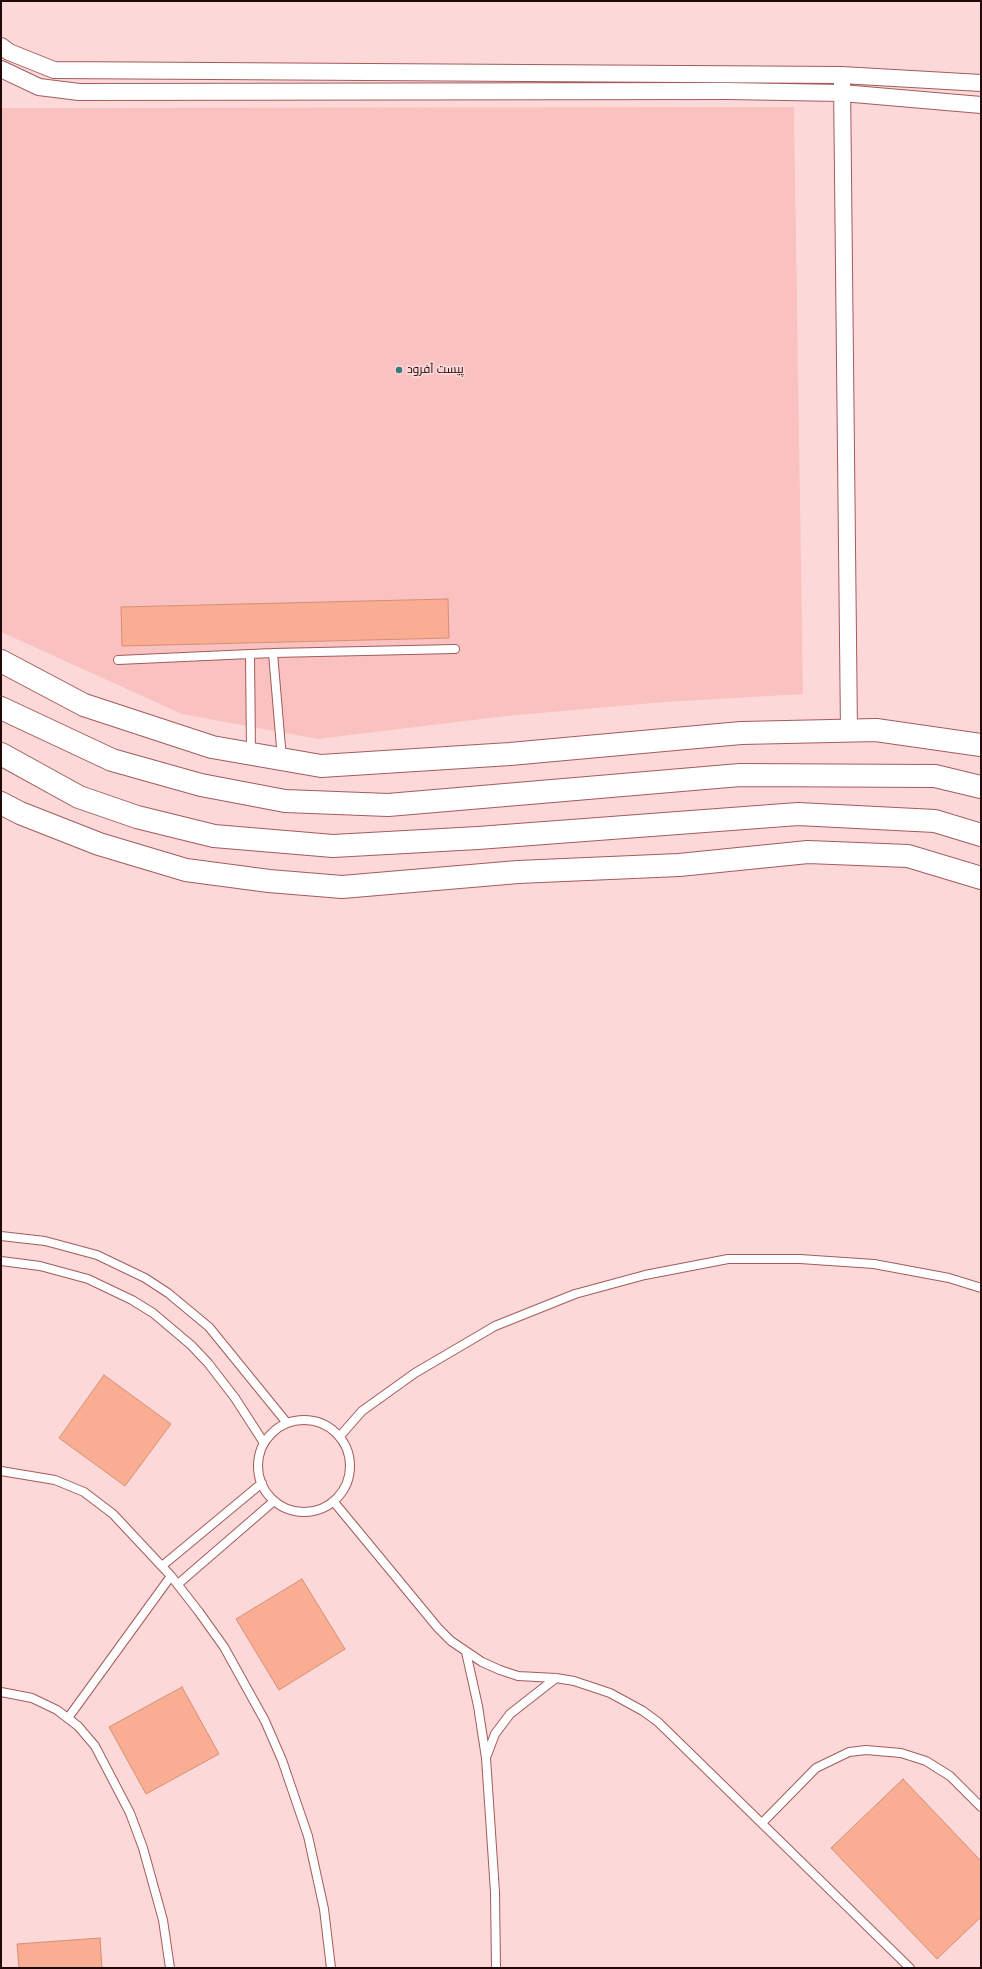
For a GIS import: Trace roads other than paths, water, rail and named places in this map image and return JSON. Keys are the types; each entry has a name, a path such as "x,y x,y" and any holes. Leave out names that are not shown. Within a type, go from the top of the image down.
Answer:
{"main road":[{"path":"1,661 84,705 212,747 321,766 510,754 741,733 876,730 981,745"},
{"path":"1,708 112,760 201,785 285,801 388,805 740,774 934,776 981,787"},
{"path":"1,754 79,797 137,817 214,836 333,846 478,838 798,814 935,821 981,835"},
{"path":"1,803 20,813 99,844 186,870 276,882 342,887 518,872 679,865 808,852 908,856 981,878"}],"street":[{"path":"1,46 9,52 54,70 842,75 981,83"},
{"path":"1,69 39,88 79,92 726,91 842,93 981,105"},
{"path":"842,75 849,731"}],"lane":[{"path":"118,660 273,652 455,649"},
{"path":"273,652 282,759"},
{"path":"250,654 251,754"},
{"path":"1,1236 45,1241 97,1256 145,1278 168,1293 209,1327 287,1422"},
{"path":"340,1436 362,1411 415,1373 495,1326 575,1294 646,1275 728,1260 800,1259 874,1264 949,1278 981,1288"},
{"path":"1,1261 40,1266 88,1279 110,1289 153,1313 182,1337 208,1363 235,1398 264,1443"},
{"path":"301,1419 316,1420 329,1426 340,1436 348,1448 351,1463 350,1477 344,1491 334,1502 320,1510 304,1512 288,1509 274,1501 264,1489 258,1474 259,1458 264,1443 274,1430 287,1422 301,1419"},
{"path":"1,1471 55,1480 84,1492 113,1514 162,1566 178,1584 212,1629 242,1677 265,1721 282,1760 308,1836 324,1909 331,1968"},
{"path":"162,1566 262,1483"},
{"path":"178,1584 274,1501"},
{"path":"334,1502 438,1628 466,1652 482,1662 518,1676 556,1678 592,1686 627,1701 643,1711 658,1722 910,1968"},
{"path":"68,1718 171,1576"},
{"path":"466,1652 478,1706 486,1758 495,1892 496,1968"},
{"path":"486,1758 495,1734 510,1714 556,1678"},
{"path":"1,1692 32,1698 57,1710 88,1736 95,1746 130,1813 154,1884 163,1920 170,1968"},
{"path":"762,1823 816,1768 849,1752 866,1750 901,1752 926,1761 950,1776 981,1807"}],"place":[{"name":"پیست آفرود","path":"399,370"}]}
